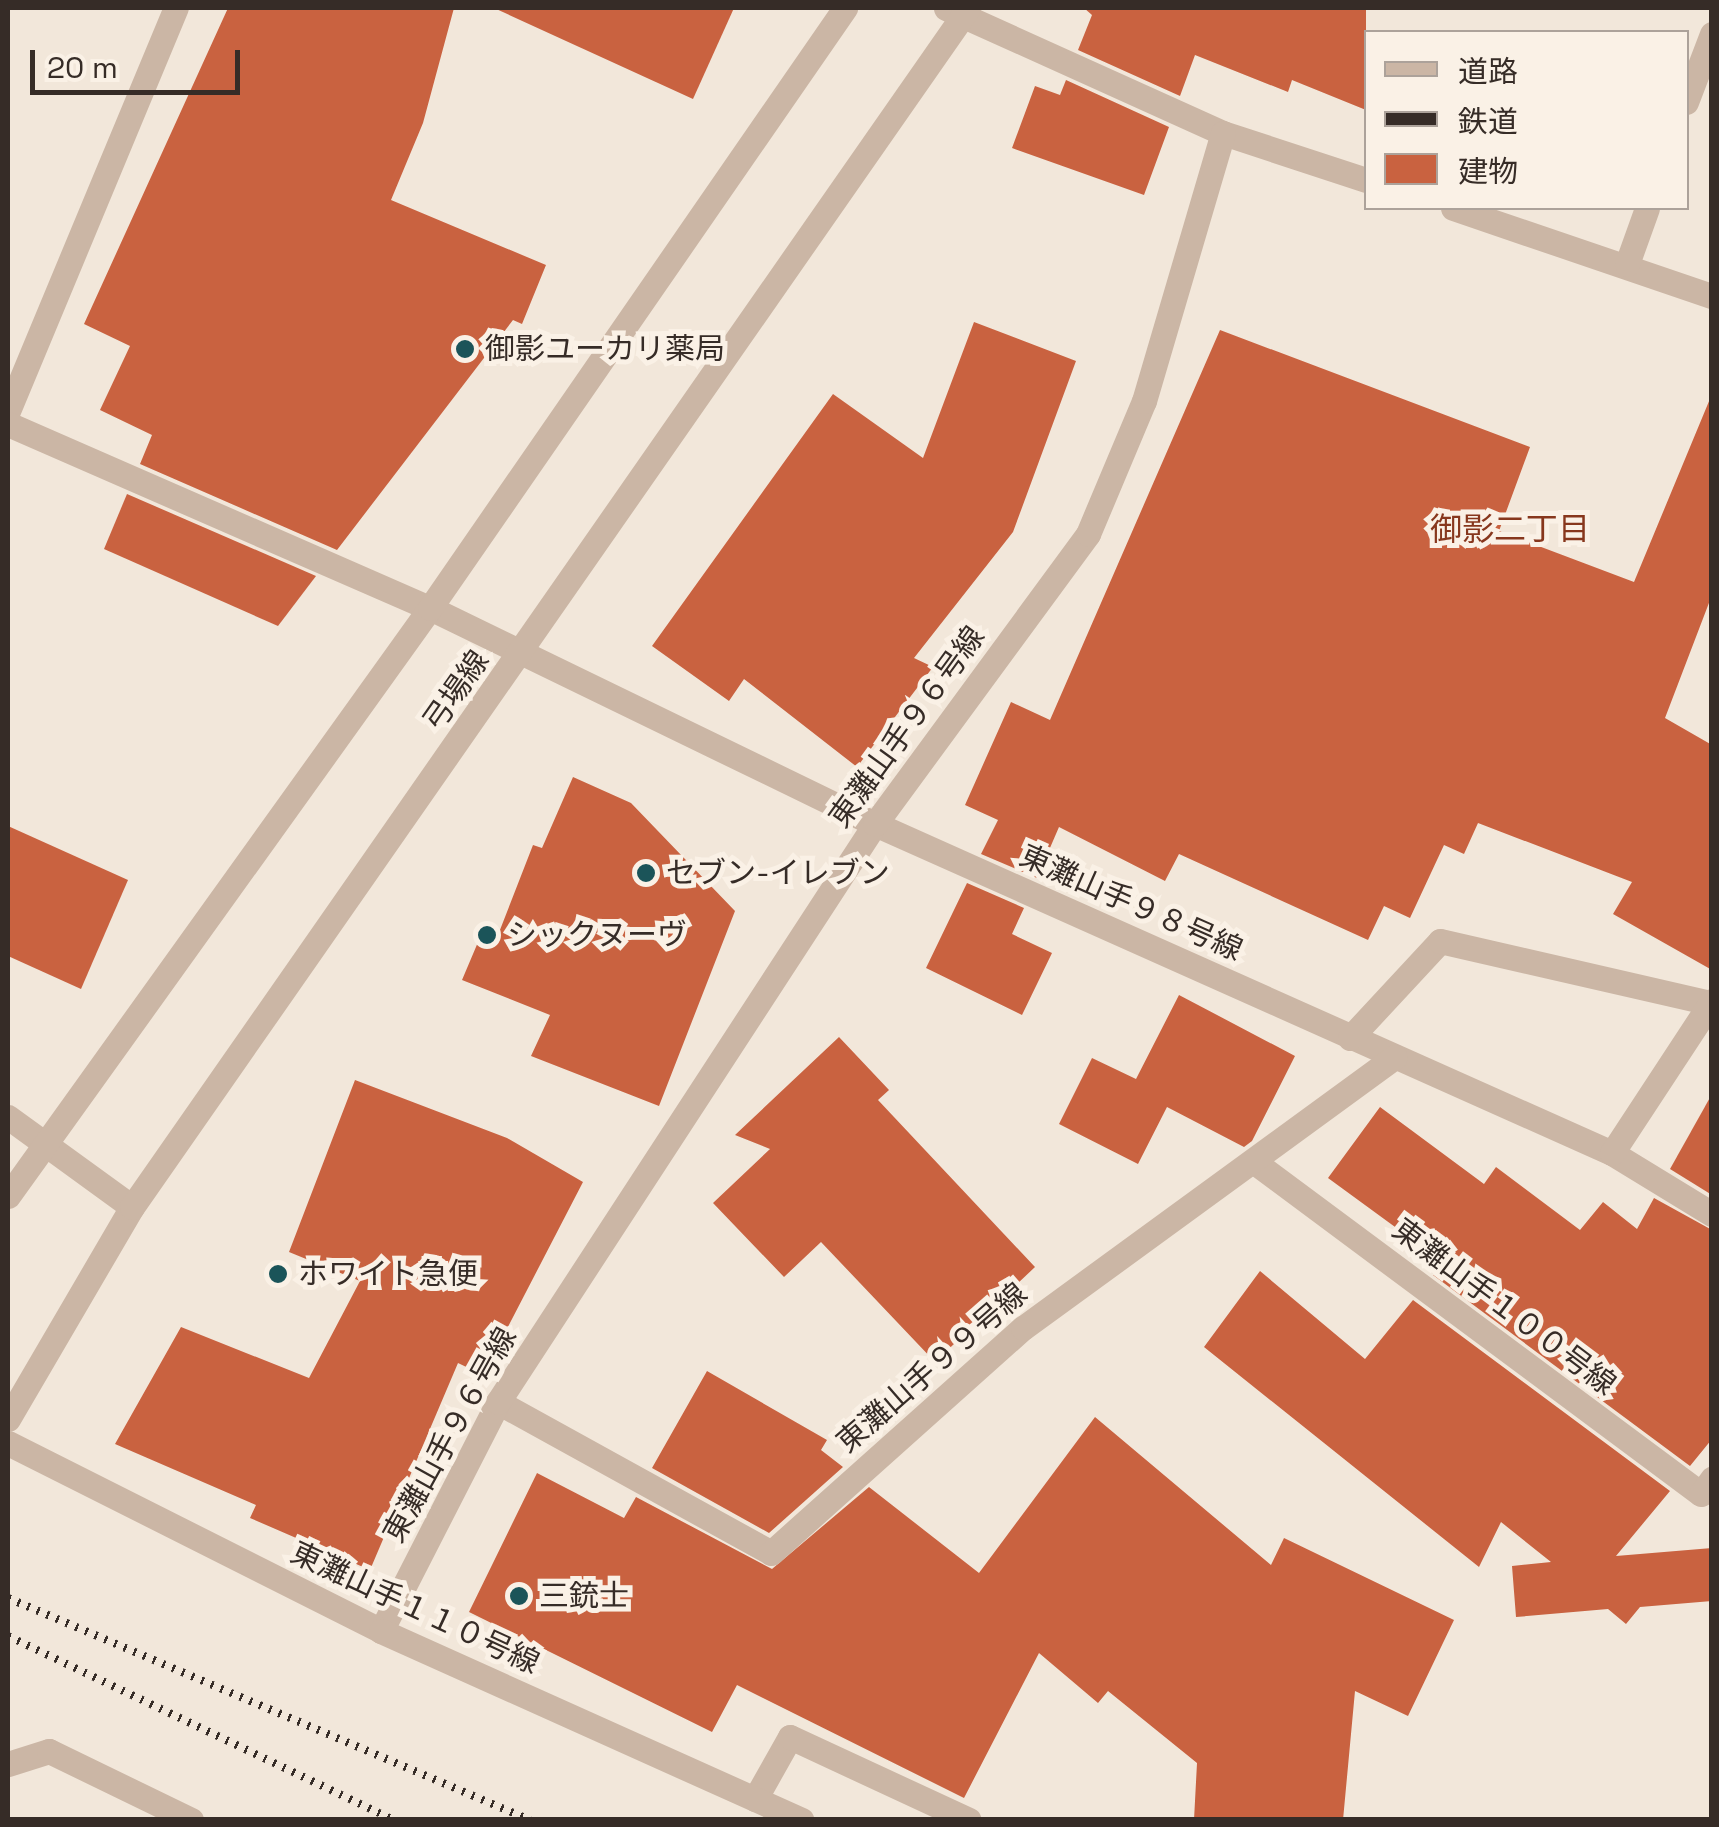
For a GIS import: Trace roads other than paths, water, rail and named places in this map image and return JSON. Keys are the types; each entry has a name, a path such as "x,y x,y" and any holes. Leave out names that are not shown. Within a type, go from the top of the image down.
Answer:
{"street":[{"path":"8,410 176,8"},
{"path":"8,1196 430,608 845,8"},
{"path":"960,10 1223,133 1364,179"},
{"name":"弓場線","path":"8,1419 132,1207 522,654 960,10"},
{"path":"1689,94 1712,34"},
{"name":"東灘山手９６号線","path":"381,1631 498,1402 876,824 1088,534 1144,401 1223,133"},
{"path":"1459,210 1712,296"},
{"path":"1627,264 1647,210"},
{"name":"東灘山手９８号線","path":"8,424 430,608 876,824 1612,1153 1712,1214"},
{"path":"1350,1038 1440,942 1711,1002 1612,1153"},
{"name":"東灘山手９９号線","path":"498,1402 771,1552 1024,1328 1395,1058"},
{"path":"8,1117 49,1143 132,1207"},
{"name":"東灘山手１００号線","path":"1253,1160 1702,1494 1712,1480"},
{"name":"東灘山手１１０号線","path":"8,1443 381,1631 801,1820"},
{"path":"755,1799 790,1737 968,1820"},
{"path":"8,1764 50,1751 191,1820"}],"railway":[{"path":"8,1598 530,1820"},
{"path":"8,1636 394,1820"}],"place":[{"name":"御影ユーカリ薬局","path":"465,349"},
{"name":"セブン-イレブン","path":"646,873"},
{"name":"シックヌーヴ","path":"487,935"},
{"name":"ホワイト急便","path":"278,1274"},
{"name":"三銃士","path":"519,1596"}],"district":[{"name":"御影二丁目","path":"1510,529"}]}
